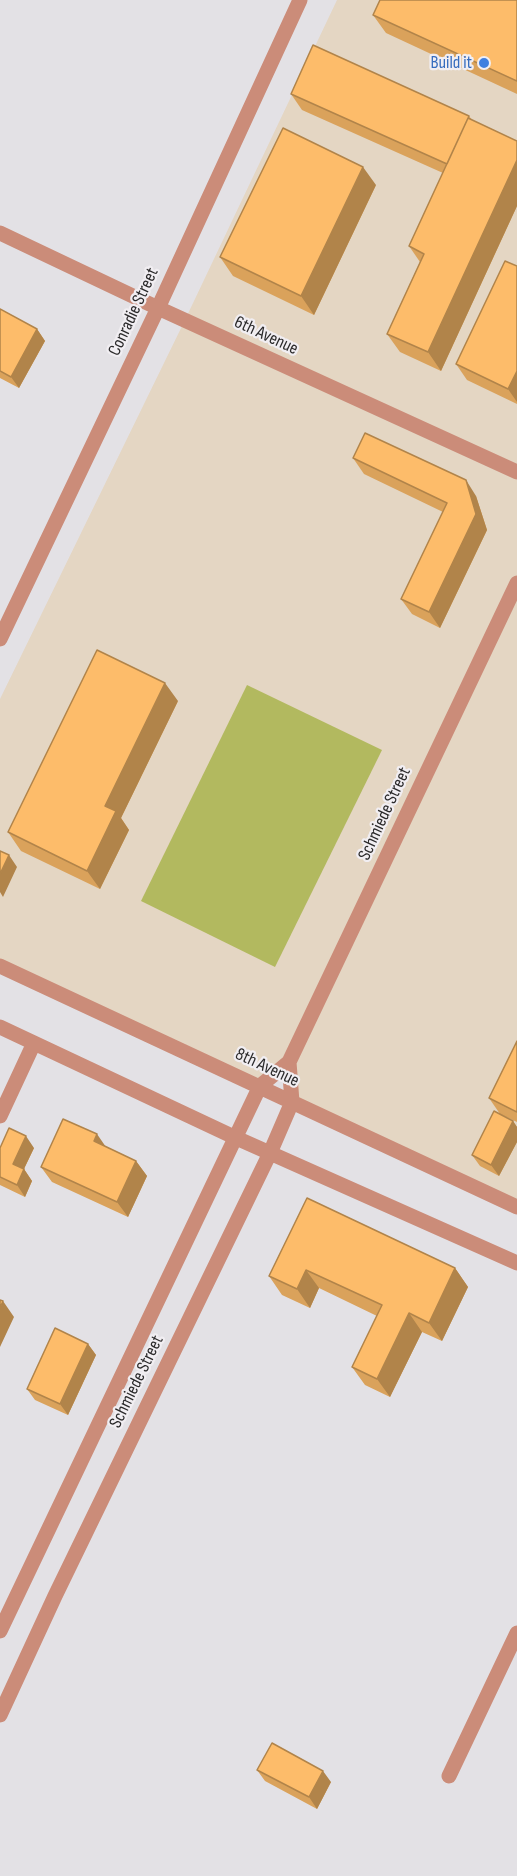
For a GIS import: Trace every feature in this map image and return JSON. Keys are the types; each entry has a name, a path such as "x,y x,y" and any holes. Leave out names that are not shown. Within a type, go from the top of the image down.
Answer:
{"street":[{"name":"Conradie Street","path":"0,639 158,308 300,0"},
{"name":"6th Avenue","path":"0,233 517,472"},
{"name":"Schmiede Street","path":"0,1631 234,1137 260,1086 289,1062 517,583"},
{"name":"8th Avenue","path":"0,966 517,1207"},
{"path":"0,1027 234,1137 517,1263"},
{"path":"0,1116 34,1043"},
{"name":"Schmiede Street","path":"0,1715 270,1153 292,1101 289,1062"},
{"path":"449,1776 517,1633"}],"shaded area":[{"path":"337,0 517,0 517,1207 292,1102 289,1062 260,1086 0,966 0,699 184,322"}],"green space":[{"path":"247,685 382,750 275,967 141,901"}],"building":[{"name":"Build it","path":"380,0 517,0 517,81 373,15"},
{"path":"313,45 469,116 447,164 291,94"},
{"path":"468,118 517,141 517,160 428,352 387,334 424,254 409,246"},
{"path":"283,128 363,167 301,296 220,257"},
{"path":"505,261 517,266 517,371 508,389 456,364"},
{"path":"0,309 37,329 11,377 0,371"},
{"path":"365,433 466,480 476,514 429,612 401,599 447,503 353,458"},
{"path":"97,650 165,683 105,806 116,811 87,871 8,832"},
{"path":"0,851 9,855 0,874"},
{"path":"517,1041 517,1112 489,1098"},
{"path":"494,1111 513,1121 491,1165 472,1155"},
{"path":"63,1119 97,1134 94,1141 136,1161 117,1202 41,1167"},
{"path":"9,1128 26,1136 13,1164 24,1169 17,1185 0,1177 0,1148"},
{"path":"307,1198 455,1268 429,1323 409,1313 377,1379 352,1367 382,1305 306,1270 297,1289 269,1276"},
{"path":"55,1328 88,1344 60,1404 27,1389"},
{"path":"272,1743 323,1771 309,1797 257,1770"}],"place":[{"name":"Build it","path":"484,63"}]}
